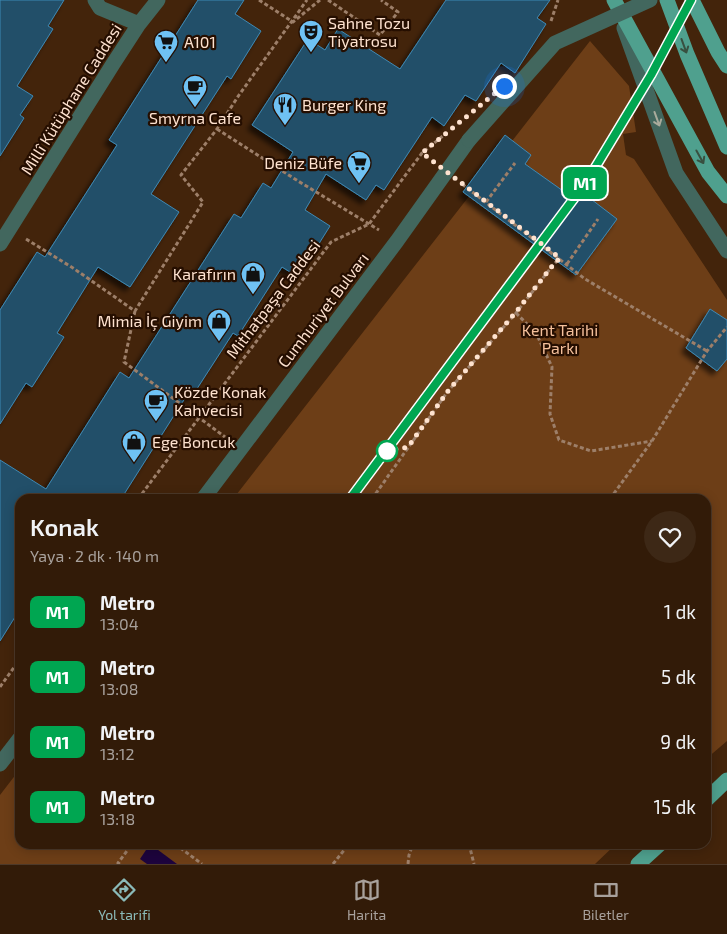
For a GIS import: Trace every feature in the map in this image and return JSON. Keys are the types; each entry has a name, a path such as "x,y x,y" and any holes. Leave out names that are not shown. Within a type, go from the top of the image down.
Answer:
{"main road":[{"path":"667,0 687,54 727,147"},
{"path":"692,0 727,66"},
{"path":"616,4 708,172 727,196"},
{"path":"711,795 727,780"},
{"path":"638,864 654,849"}],"street":[{"path":"95,0 100,8 139,24"},
{"name":"Millî Kütüphane Caddesi","path":"0,244 139,24 158,0"},
{"name":"Cumhuriyet Bulvarı","path":"207,494 397,241 469,140 555,43 650,0"},
{"path":"616,4 676,173 727,251"},
{"path":"0,764 15,744"}],"path":[{"path":"259,0 293,22"},
{"path":"241,449 124,362 135,311 203,202 181,175 217,129 307,0"},
{"path":"293,22 320,0"},
{"path":"328,0 380,35 398,12 381,0"},
{"path":"549,27 558,0"},
{"path":"217,129 397,241"},
{"name":"Mithatpaşa Caddesi","path":"142,494 331,242 369,224 422,153 452,129"},
{"path":"486,202 515,163"},
{"path":"446,171 585,278 707,351"},
{"path":"567,264 598,219"},
{"path":"10,229 73,268 135,311"},
{"path":"376,494 448,391 560,258"},
{"path":"516,312 536,333 552,367 550,414 559,440 591,451 652,441"},
{"path":"614,494 652,441 707,351 727,327"},
{"path":"0,687 15,666"},
{"path":"120,864 118,862 128,849"},
{"path":"182,849 202,864"},
{"path":"334,864 345,849"},
{"path":"408,864 411,849"},
{"path":"470,849 474,864"}],"green space":[{"name":"Kent Tarihi Parkı","path":"590,41 629,86 636,132 623,134 626,155 634,159 727,300 727,741 711,755 711,494 237,494"},
{"path":"15,776 15,849 611,849 595,864 0,864 0,795"}],"shaded area":[{"path":"147,849 157,849 177,864 147,864 140,859"}],"building":[{"path":"0,0 64,0 48,26 53,29 17,86 33,96 20,115 24,118 0,156"},
{"path":"198,0 244,0 235,14 261,31 231,79 227,76 151,194 179,212 130,287 98,267 57,333 64,337 32,387 26,383 0,424 0,310 37,252 45,257 117,145 109,140"},
{"path":"446,0 550,0 537,18 546,24 515,73 501,63 476,101 465,95 444,126 432,117 384,190 376,185 366,200 326,174 305,210 330,226 298,277 282,267 238,336 233,333 191,398 187,395 124,494 15,494 15,617 0,641 0,460 46,489 120,372 129,378 234,214 241,218 263,183 271,188 293,152 252,125 308,39 325,50 338,29 400,69"},
{"path":"505,135 531,155 525,164 573,198 579,190 617,219 576,275 463,192"},
{"path":"710,309 727,320 727,359 717,371 686,348"}],"metro line":[{"name":"M1","path":"354,494 587,181 651,75 691,0"}],"place":[{"name":"Sahne Tozu Tiyatrosu","path":"311,53"},
{"name":"A101","path":"166,63"},
{"name":"Smyrna Cafe","path":"195,108"},
{"name":"Burger King","path":"285,126"},
{"name":"Deniz Büfe","path":"359,184"},
{"name":"Karafırın","path":"253,295"},
{"name":"Mimia İç Giyim","path":"219,342"},
{"name":"Közde Konak Kahvecisi","path":"156,422"},
{"name":"Ege Boncuk","path":"134,463"}],"route":[{"path":"387,451 408,447 448,391 560,258 422,153 504,86"}]}
